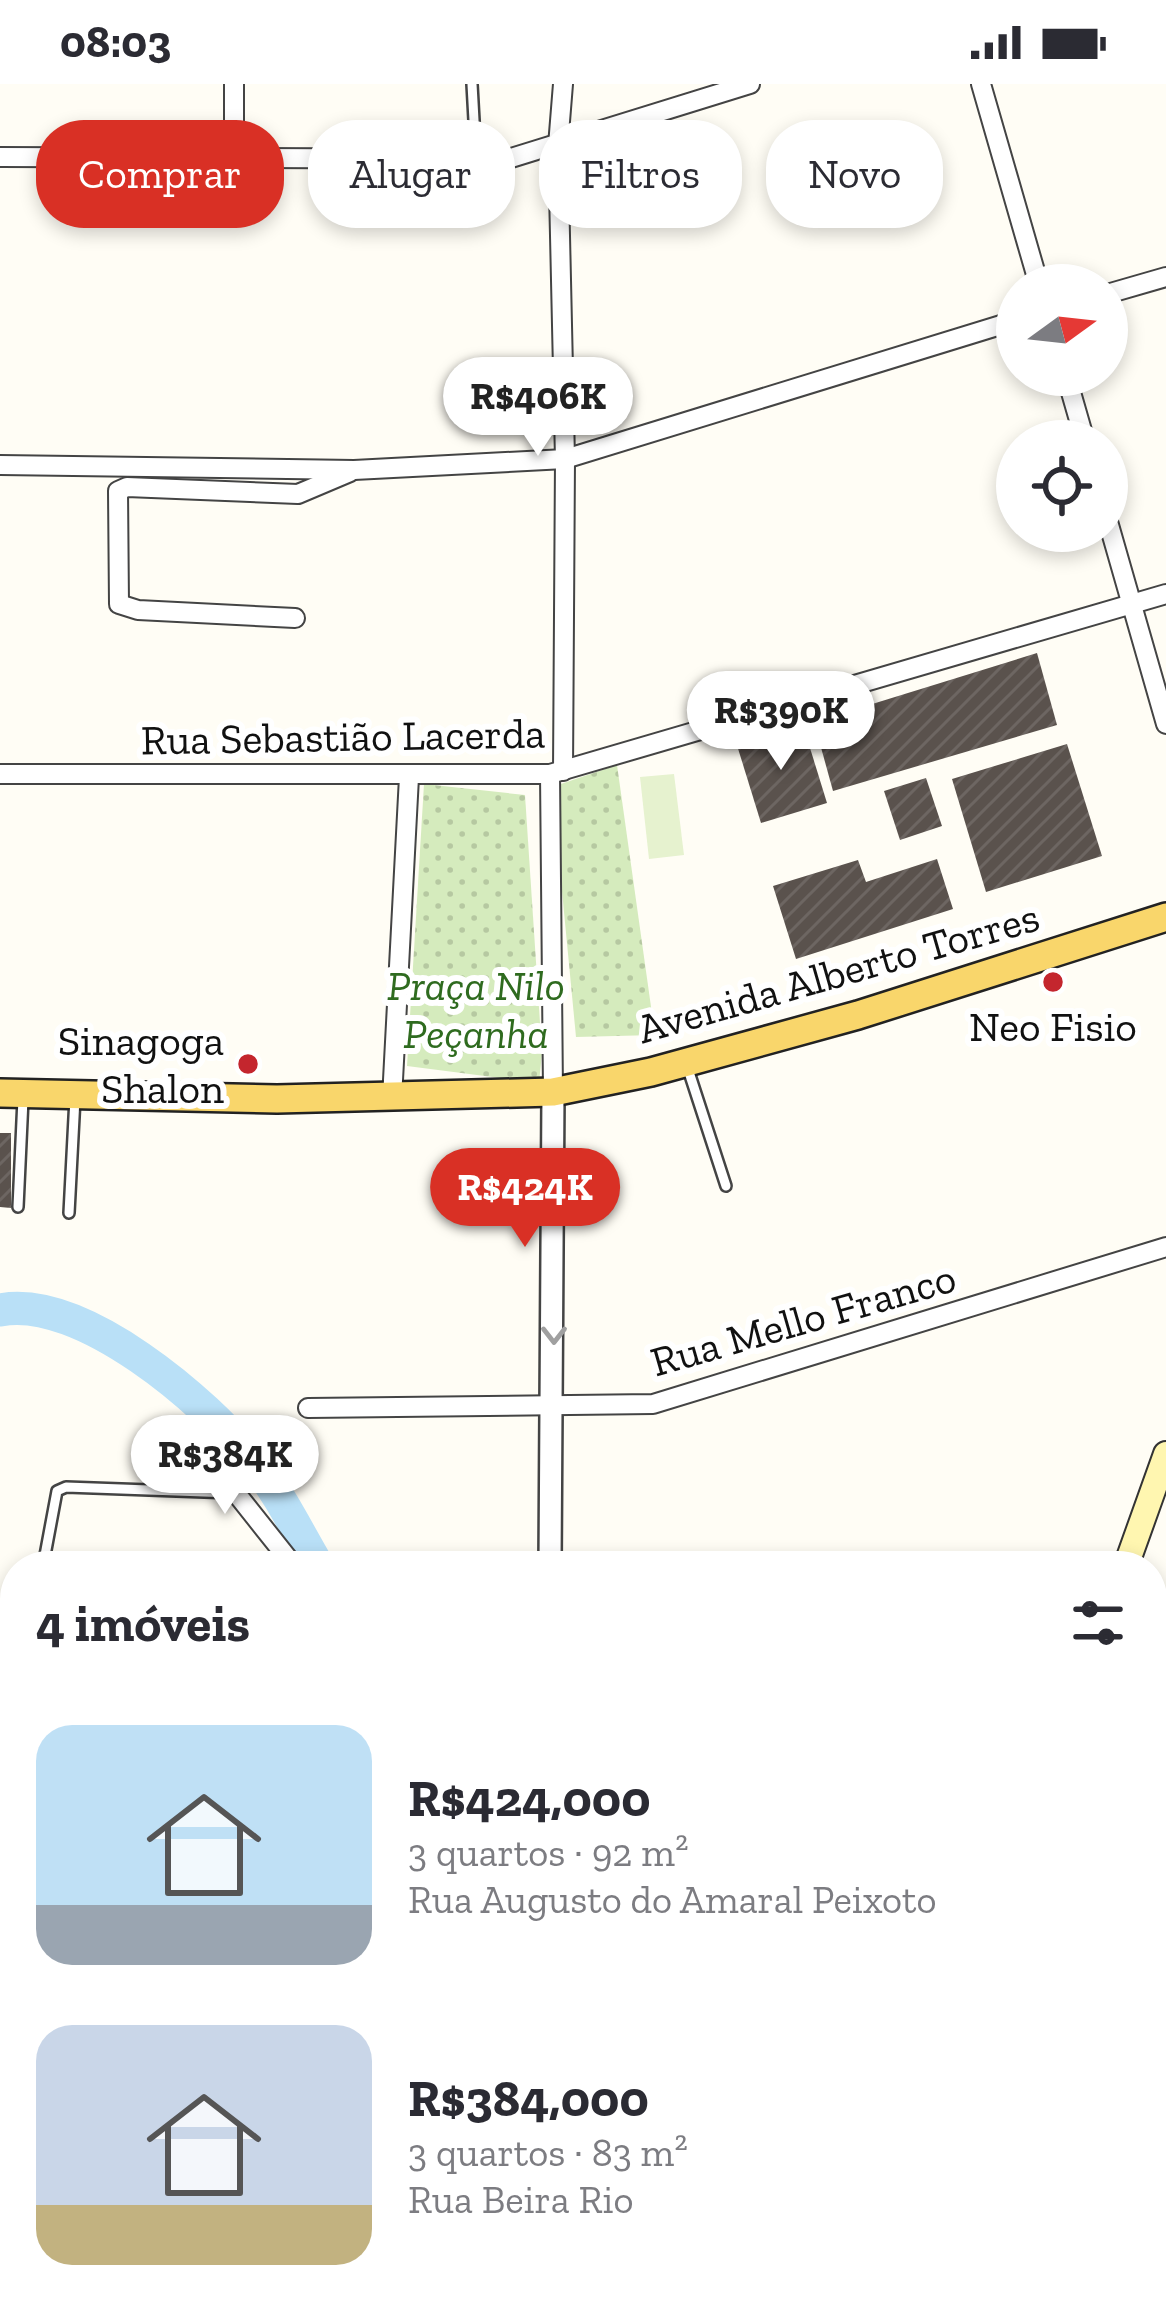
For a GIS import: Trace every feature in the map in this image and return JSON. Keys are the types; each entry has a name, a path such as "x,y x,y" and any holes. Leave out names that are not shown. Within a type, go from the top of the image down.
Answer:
{"main road":[{"name":"Avenida Alberto Torres","path":"12,1093 392,1099 541,1092 686,1063 858,1015 1166,917"},
{"path":"1131,1551 1166,1454"}],"street":[{"path":"234,84 234,120"},
{"path":"560,120 563,84"},
{"path":"639,120 750,84"},
{"path":"982,84 1034,264"},
{"path":"0,157 36,157"},
{"path":"550,1551 554,1408 541,1092 565,459 560,228"},
{"path":"1128,288 1166,277"},
{"path":"0,465 354,470 565,459 996,326"},
{"path":"295,618 138,610 119,604 118,491 127,487 298,494 354,470"},
{"path":"1117,552 1166,724"},
{"name":"Rua Sebastião Lacerda","path":"0,774 409,777 556,772 1166,594"},
{"path":"392,1099 409,777"},
{"name":"Rua Mello Franco","path":"308,1408 653,1404 1166,1247"},
{"path":"193,1439 283,1551"}],"lane":[{"path":"472,84 474,120"},
{"path":"686,1063 726,1186"},
{"path":"12,1093 18,1207"},
{"path":"69,1213 75,1095"},
{"path":"46,1551 57,1491 66,1487 241,1493"}],"green space":[{"name":"Praça Nilo Peçanha","path":"617,765 655,1035 576,1037 552,787"},
{"path":"674,774 684,855 649,859 640,777"},
{"name":"Praça Nilo Peçanha","path":"424,784 525,795 542,1053 539,1083 407,1066"}],"building":[{"path":"1037,653 1057,725 833,791 814,722"},
{"path":"802,722 827,803 761,823 736,742"},
{"path":"1067,744 1102,856 986,892 952,779"},
{"path":"926,778 942,826 900,840 884,791"},
{"path":"937,859 953,909 796,959 773,886 858,860 866,882"},
{"path":"0,1133 11,1133 11,1208 0,1207"}],"waterway":[{"path":"0,1310 32,1309 67,1319 104,1335 174,1383 254,1462 309,1551"}],"place":[{"name":"Neo Fisio","path":"1053,982"},
{"name":"Sinagoga Shalon","path":"248,1064"}]}
